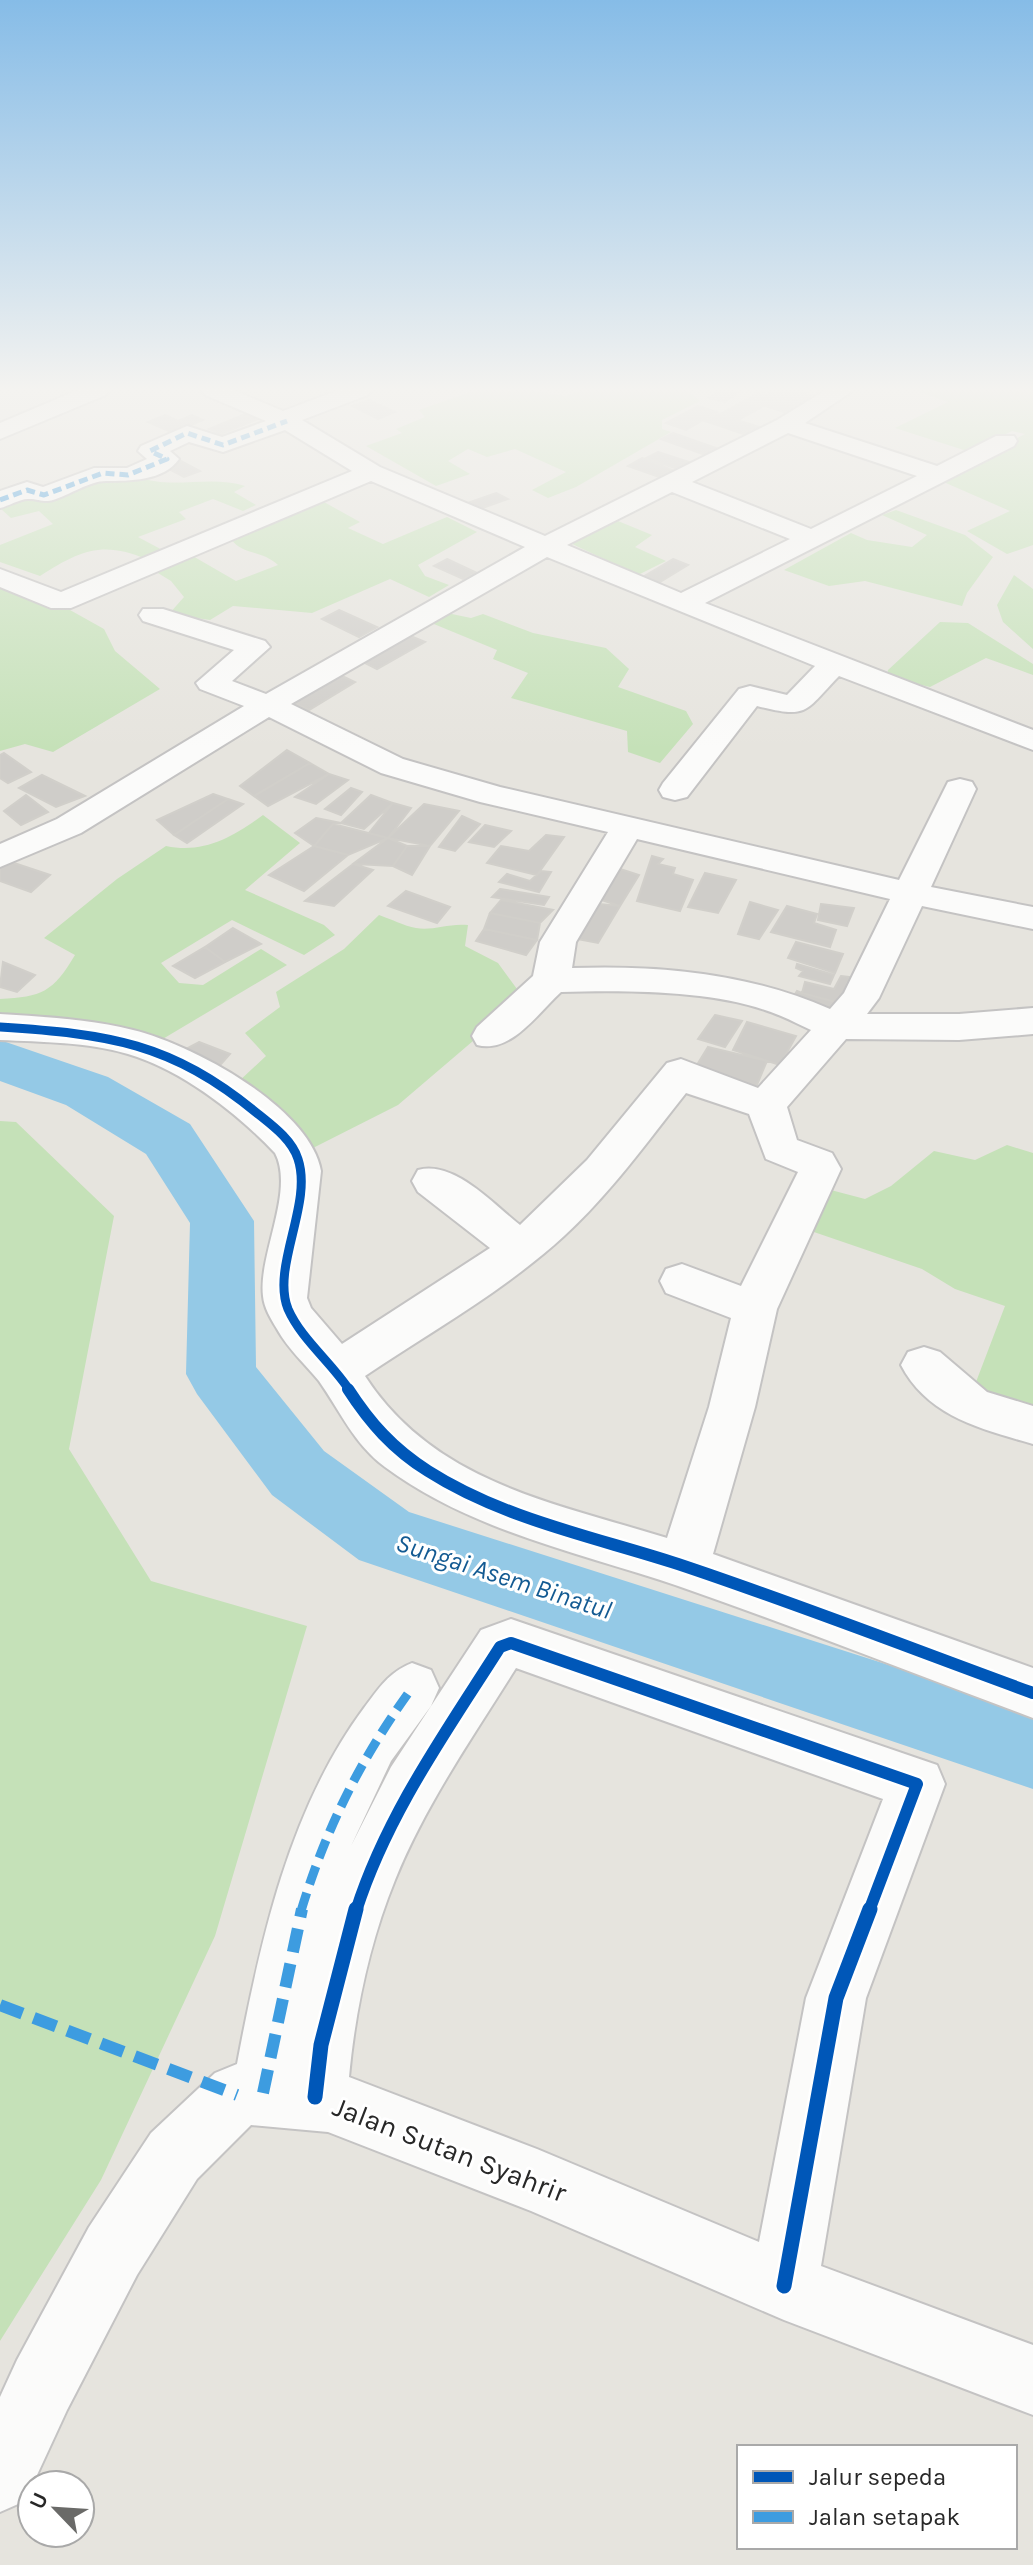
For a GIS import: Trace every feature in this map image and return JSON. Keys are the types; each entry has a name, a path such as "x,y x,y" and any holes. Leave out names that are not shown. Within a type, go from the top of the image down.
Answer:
{"street":[{"path":"0,577 61,602 281,510"},
{"path":"465,510 550,544 682,604 1033,741"},
{"path":"0,857 69,826 268,705 550,544 616,510"},
{"path":"740,510 808,537"},
{"path":"682,604 864,510"},
{"path":"153,615 255,647 210,682 268,705 392,766 628,827 1033,918"},
{"path":"675,790 750,695 793,706 835,663"},
{"path":"766,1105 848,1013 911,893 960,789"},
{"path":"491,1036 551,980 558,942 628,827"},
{"path":"551,980 631,978 696,985 848,1013 959,1027 1033,1021"},
{"path":"0,1027 69,1031 152,1048 247,1104 277,1127 294,1148 299,1163 294,1242 284,1289 288,1306 337,1371 371,1424 398,1451 438,1477 516,1510 684,1566 1033,1693"},
{"path":"337,1371 521,1249 602,1169 681,1072 701,1084 766,1105"},
{"path":"684,1566 732,1407 755,1309 765,1281 820,1169 817,1163 780,1149 766,1105"},
{"path":"433,1181 521,1249"},
{"path":"682,1281 755,1309"},
{"path":"924,1365 972,1407 1033,1425"},
{"path":"323,2104 321,2045 343,1950 368,1873 411,1786 500,1647 511,1643 524,1646 917,1784 836,1998 784,2286"},
{"path":"323,2104 282,1982 305,1894 325,1839 373,1742 412,1688"},
{"path":"0,2476 42,2385 113,2251 174,2156 237,2095 323,2104"},
{"name":"Jalan Sutan Syahrir","path":"323,2104 537,2181 784,2286 1033,2380"}],"green space":[{"path":"2,510 185,510 179,512 186,519 138,537 168,553 148,560 118,550 92,551 80,554 40,576 0,562 0,545 53,524 39,511 11,518"},
{"path":"305,510 338,510 360,522 348,528 383,544 447,517 477,532 418,565 425,576 449,585 429,597 390,579 312,613 233,606 210,620 169,614 184,597 171,581 153,570 191,555 236,581 278,565 241,548 231,539"},
{"path":"896,510 965,535 993,557 967,593 962,606 865,581 829,586 784,570 851,533 867,540 912,547 927,535 882,515"},
{"path":"1007,510 1033,510 1033,545 1007,554 967,531 1010,511"},
{"path":"618,521 652,535 635,547 666,561 638,575 570,543"},
{"path":"1014,575 1033,589 1033,649 1003,622 997,605"},
{"path":"0,584 70,610 104,629 115,651 160,689 53,752 25,744 0,751"},
{"path":"447,613 471,618 483,614 533,633 606,648 629,669 618,687 686,711 693,724 660,763 628,752 627,731 511,698 528,673 493,659 497,650 429,622"},
{"path":"940,622 968,623 1033,664 1033,675 986,658 930,687 887,677 888,670"},
{"path":"263,815 300,843 245,890 324,925 335,935 304,955 232,920 161,963 179,983 203,985 261,949 287,965 156,1043 0,1015 0,999 36,994 53,985 60,977 75,955 44,938 117,879 166,846 193,848 218,842"},
{"path":"379,915 416,928 468,925 465,946 498,963 517,989 514,1006 398,1105 311,1149 237,1083 266,1056 245,1033 280,1007 276,992 344,949"},
{"path":"0,1121 16,1122 114,1216 69,1449 151,1581 307,1626 215,1936 101,2180 0,2341"},
{"path":"1007,1145 1033,1153 1033,1437 963,1416 1005,1306 955,1289 922,1269 811,1231 827,1189 865,1199 891,1186 934,1151 975,1160"}],"building":[{"path":"447,559 477,573 463,579 434,566"},
{"path":"673,559 688,565 652,587 636,581"},
{"path":"339,610 377,627 359,637 322,619"},
{"path":"408,635 425,642 377,669 361,661"},
{"path":"338,674 355,682 309,710 291,702"},
{"path":"287,750 310,763 254,796 240,786"},
{"path":"4,753 31,772 8,783 0,778 0,755"},
{"path":"310,763 329,774 268,806 254,796"},
{"path":"329,774 348,780 316,804 295,797"},
{"path":"42,775 85,796 56,807 19,788"},
{"path":"351,788 362,792 341,815 325,809"},
{"path":"213,794 228,799 174,835 157,820"},
{"path":"26,795 48,812 21,825 4,811"},
{"path":"371,795 393,803 364,829 341,823"},
{"path":"228,799 243,804 187,843 174,835"},
{"path":"393,803 411,808 388,838 369,833"},
{"path":"424,804 459,811 430,846 388,838"},
{"path":"462,816 480,824 455,851 439,847"},
{"path":"316,818 341,823 333,824 314,846 295,833"},
{"path":"333,824 388,838 348,855 314,846"},
{"path":"485,825 511,831 494,847 469,842"},
{"path":"546,835 564,837 537,875 487,863 501,846 529,851"},
{"path":"388,838 407,846 393,866 353,864"},
{"path":"314,846 348,855 304,891 269,875"},
{"path":"407,846 430,846 412,875 393,866"},
{"path":"652,856 663,859 658,864 675,868 673,874 693,880 680,911 637,901"},
{"path":"8,861 50,875 31,892 0,881 0,868"},
{"path":"353,864 373,870 334,906 305,901"},
{"path":"611,866 639,875 620,906 592,897"},
{"path":"541,871 551,872 539,892 499,882 507,874 530,881"},
{"path":"705,873 736,880 718,913 688,907"},
{"path":"500,889 549,897 544,905 492,897"},
{"path":"406,891 450,907 437,923 388,906"},
{"path":"501,900 553,910 540,923 490,913"},
{"path":"750,902 778,910 759,939 738,934"},
{"path":"589,903 620,906 598,943 567,937"},
{"path":"821,904 854,908 847,926 818,920"},
{"path":"787,906 817,914 814,923 836,930 830,947 771,932"},
{"path":"490,913 540,923 537,940 484,929"},
{"path":"233,928 261,944 225,962 205,947"},
{"path":"484,929 537,940 526,955 476,941"},
{"path":"796,942 843,954 835,973 788,958"},
{"path":"205,947 225,962 195,978 173,966"},
{"path":"3,962 35,975 17,992 0,987"},
{"path":"797,964 834,975 830,984 799,976 803,971 796,968"},
{"path":"841,976 850,977 839,1003 802,993 805,982 834,989"},
{"path":"797,991 839,1003 833,1014 790,1002"},
{"path":"715,1015 742,1021 725,1047 698,1039"},
{"path":"747,1022 796,1036 780,1065 733,1050"},
{"path":"199,1042 230,1054 207,1080 182,1051"},
{"path":"708,1047 767,1061 753,1094 692,1073"}],"waterway":[{"name":"Sungai Asem Binatul","path":"0,1060 87,1091 168,1139 222,1221 221,1374 298,1473 385,1537 1033,1750"}],"marked path":[{"path":"263,2093 289,1957 314,1868 349,1784 377,1736 412,1688"},
{"path":"0,2005 237,2095"}],"cycle path":[{"path":"0,1027 102,1036 152,1049 226,1090 252,1108 290,1143 298,1158 300,1186 285,1286 289,1309 380,1433 429,1472 462,1490 534,1519 725,1580 1033,1693"},
{"path":"315,2097 321,2045 343,1950 368,1873 411,1786 500,1647 511,1643 524,1646 917,1784 836,1998 784,2286"}]}
